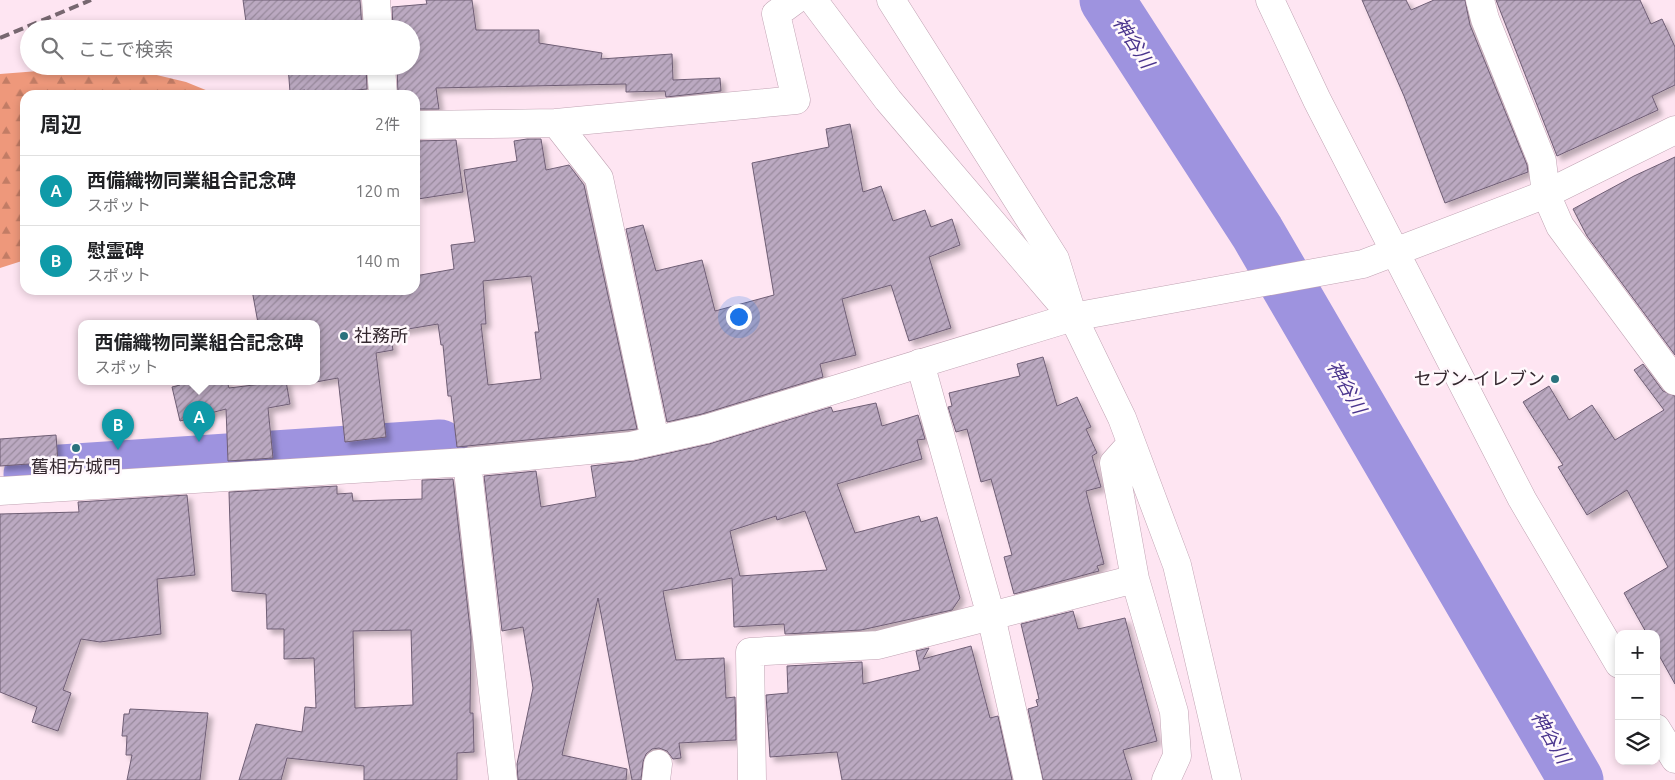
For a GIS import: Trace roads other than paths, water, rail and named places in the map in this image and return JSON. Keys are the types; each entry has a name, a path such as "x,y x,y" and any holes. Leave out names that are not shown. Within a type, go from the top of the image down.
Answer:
{"street":[{"path":"376,0 377,20"},
{"path":"420,125 556,123 796,100 776,14 795,0"},
{"path":"813,0 888,100 1073,317"},
{"path":"890,0 1055,259 1073,317 1122,418 1177,565 1227,780"},
{"path":"1270,0 1316,100 1522,499 1615,657"},
{"path":"1480,0 1485,19 1542,161 1546,194 1560,226 1675,381"},
{"path":"382,75 383,90"},
{"path":"556,123 599,178 656,440"},
{"path":"0,491 467,462 631,446 706,429 1073,317 1362,264 1546,194 1675,130"},
{"path":"920,363 991,616 1028,780"},
{"path":"1131,444 1114,463 1136,579 1174,712 1177,756 1166,780"},
{"path":"467,462 503,780"},
{"path":"752,780 750,652 878,645 1136,579"},
{"path":"1660,735 1675,759"}],"waterway":[{"name":"神谷川","path":"1107,0 1257,232 1576,780"},
{"path":"31,474 440,447"}],"railway":[{"path":"43,20 91,0"},
{"path":"0,38 20,30"}],"place":[{"name":"社務所","path":"344,336"},
{"name":"セブン-イレブン","path":"1555,379"},
{"name":"西備織物同業組合記念碑","path":"199,442"},
{"name":"舊相方城門","path":"76,448"},
{"name":"慰霊碑","path":"118,450"}]}
